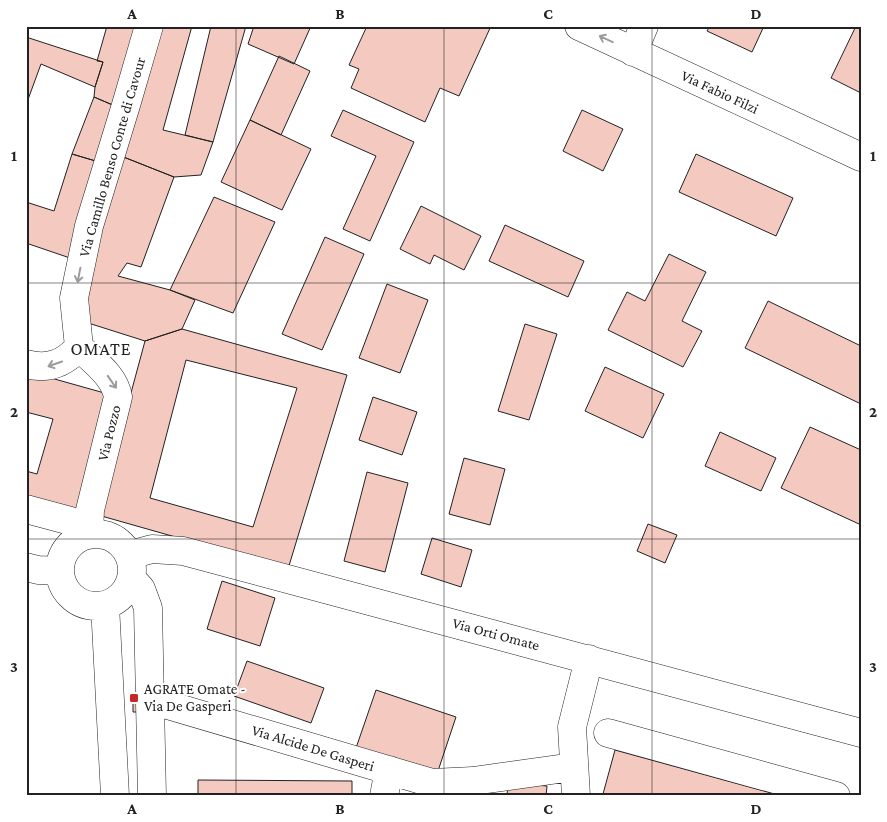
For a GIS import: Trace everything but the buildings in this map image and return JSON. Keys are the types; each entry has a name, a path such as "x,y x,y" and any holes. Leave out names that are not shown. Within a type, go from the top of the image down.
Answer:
{"street":[{"name":"Via Camillo Benso Conte di Cavour","path":"78,347 74,298 89,226 149,26"},
{"name":"Via Fabio Filzi","path":"579,26 861,157"},
{"path":"633,52 644,26"},
{"path":"26,364 38,367 52,366 66,360 78,347"},
{"name":"Via Pozzo","path":"78,347 111,379 117,389 118,397 90,510 89,528"},
{"path":"26,509 114,537 123,545 148,608 152,796"},
{"path":"89,528 68,546 62,556 61,580 66,591 74,600 85,605 97,606 105,605 122,596 127,590 131,567"},
{"name":"Via Orti Omate","path":"131,567 152,549 183,551 589,659 861,734"},
{"path":"26,567 38,570 60,571"},
{"path":"105,605 116,796"},
{"path":"576,796 572,727 589,659"},
{"name":"Via Alcide De Gasperi","path":"151,700 387,783 473,781 573,767"},
{"path":"608,733 836,796"}],"place":[{"name":"AGRATE Omate - Via De Gasperi","path":"134,698"}],"district":[{"name":"OMATE","path":"101,349"}]}
